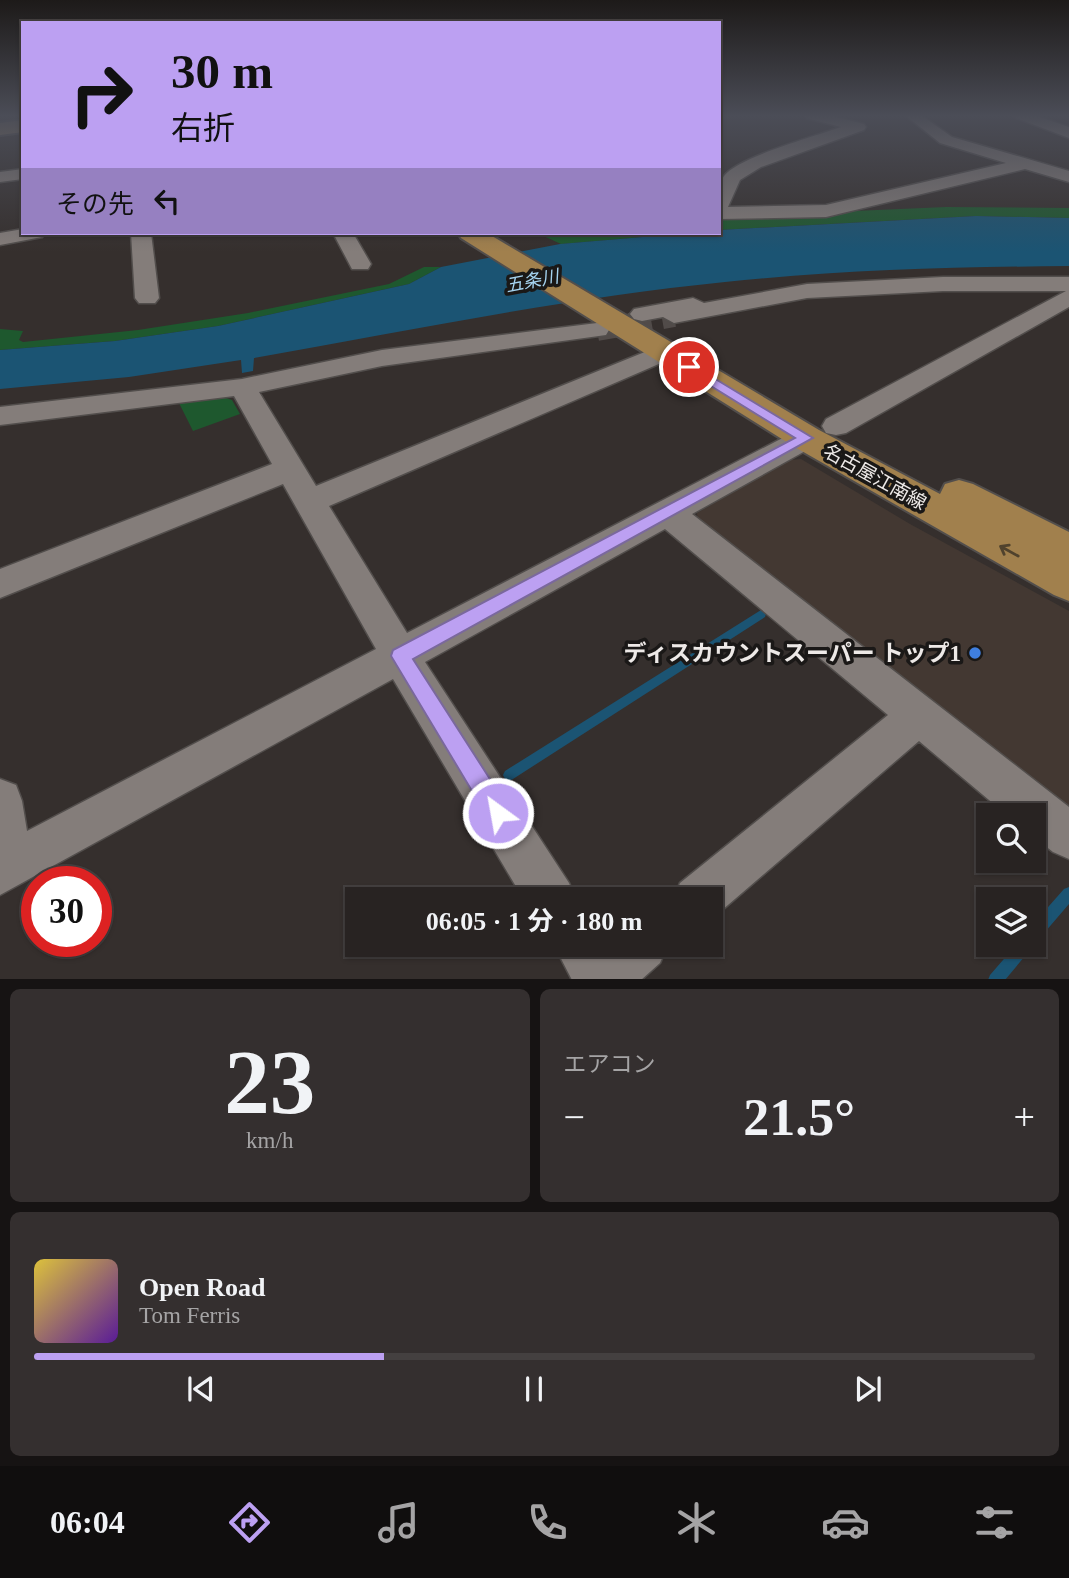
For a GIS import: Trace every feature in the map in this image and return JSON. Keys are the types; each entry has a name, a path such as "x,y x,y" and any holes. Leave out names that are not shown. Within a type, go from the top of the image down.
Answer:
{"main road":[{"name":"名古屋江南線","path":"496,238 630,316 1069,583"},
{"name":"名古屋江南線","path":"630,316 666,352 821,432 1069,551"}],"street":[{"path":"721,202 732,177 762,161"},
{"path":"1015,161 1069,177"},
{"path":"721,213 826,211 1026,164"},
{"path":"0,177 21,174"},
{"path":"0,239 23,235"},
{"path":"141,235 147,298"},
{"path":"344,235 359,264"},
{"path":"0,416 242,387 382,358 784,291 943,284 1069,284"},
{"path":"630,316 805,291"},
{"path":"0,801 4,868 1069,297"},
{"path":"310,501 666,352"},
{"path":"242,387 400,656 544,887"},
{"path":"0,584 290,469"},
{"path":"668,513 1069,836"},
{"path":"713,887 919,715"},
{"path":"587,957 601,979 628,957"}],"shaded area":[{"path":"801,459 910,524 1069,611 1069,819 698,524 697,513 790,460"}],"green space":[{"path":"946,207 1069,208 1069,218 976,216 721,230 721,217"},
{"path":"541,235 667,235 561,244"},
{"path":"424,267 441,267 409,284 218,326 115,341 0,350 0,329 23,331 19,340 23,342 138,330 248,313 389,284"},
{"path":"223,397 232,400 240,414 193,431 179,403"}],"water":[{"name":"五条川","path":"976,216 1069,218 1069,266 853,272 666,289 489,316 254,358 253,371 242,373 241,360 129,377 0,389 0,350 115,341 218,326 409,284 441,267 560,244 666,235 721,235 721,230"}],"waterway":[{"path":"509,775 761,614"},
{"path":"1046,920 1069,894"},
{"path":"996,979 1015,957"}],"tunnel":[{"path":"597,330 674,316"}],"place":[{"name":"ディスカウントスーパー トップ1","path":"975,653"}],"route":[{"path":"498,813 400,656 806,438 689,367"}]}
